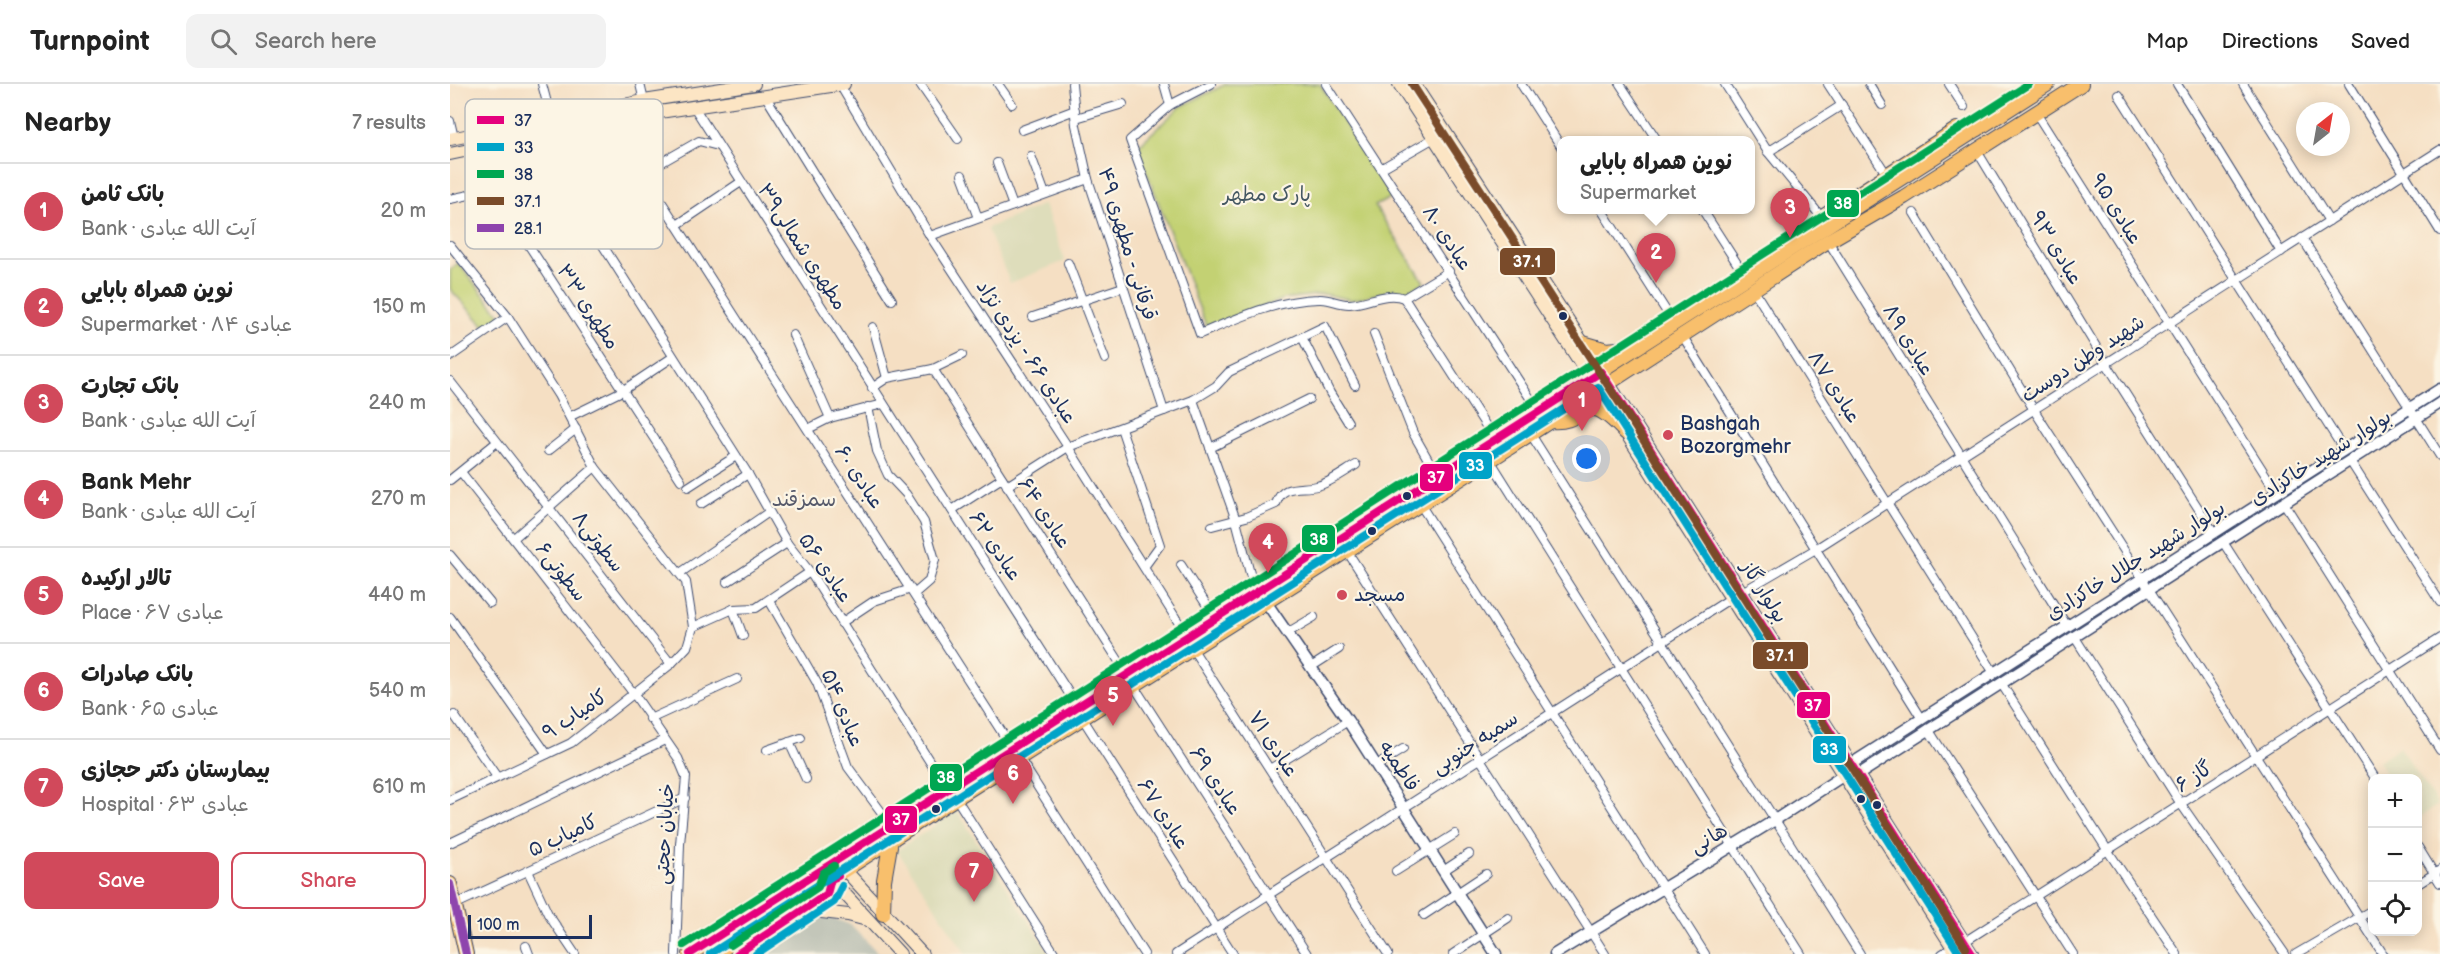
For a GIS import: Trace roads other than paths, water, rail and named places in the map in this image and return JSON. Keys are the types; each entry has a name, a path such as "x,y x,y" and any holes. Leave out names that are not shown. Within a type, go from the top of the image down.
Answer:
{"main road":[{"path":"656,99 754,84"},
{"path":"663,108 766,97 842,84"},
{"path":"1399,84 1599,381"},
{"path":"1414,84 1583,343 1599,381"},
{"path":"1821,218 1858,194 1891,179 1978,129 2048,84"},
{"path":"1190,642 1215,618 1495,440 1542,418 1750,284 1904,197 2081,84"},
{"path":"450,154 465,151"},
{"path":"1891,179 1904,197"},
{"path":"1750,284 1891,179"},
{"path":"1852,210 1858,194"},
{"path":"1583,343 1607,350 1642,345 1678,330"},
{"path":"1599,381 1642,345"},
{"name":"بولوار گاز","path":"1599,381 1626,433 1854,769 1954,949"},
{"name":"بولوار گاز","path":"1599,381 1736,595 1844,775 1954,949 1972,954"},
{"path":"1542,418 1551,421 1565,421 1582,410 1596,409 1606,413 1626,433"},
{"path":"715,954 846,871 952,794 1130,680 1190,642 1266,602 1490,460 1530,433 1542,418"},
{"path":"690,954 891,825 952,794"},
{"path":"883,914 884,880 891,840"},
{"path":"830,863 846,871 921,954"},
{"path":"737,954 827,894 831,879 830,863"},
{"path":"831,879 900,954"},
{"path":"450,884 465,954"},
{"path":"804,910 830,912 868,920"}],"street":[{"path":"542,84 546,99"},
{"path":"640,84 644,99"},
{"name":"عبادی ۶۶ - یزدی نژاد","path":"842,84 930,236 1068,447 1190,642"},
{"path":"920,84 958,139"},
{"path":"998,84 1012,104"},
{"name":"قرقانی - مطهری ۴۹","path":"1072,84 1088,178 1164,411"},
{"path":"1164,84 1170,105"},
{"path":"1211,84 1170,105 1130,140 1200,334 1257,311 1282,304 1320,298 1349,304 1395,294 1404,298 1495,440"},
{"name":"عبادی ۸۰","path":"1326,84 1542,418"},
{"path":"1521,84 1557,140"},
{"path":"1620,84 1654,136"},
{"path":"1725,84 1768,152 1821,218 1838,218"},
{"path":"1828,84 1891,179"},
{"path":"1869,84 1882,105"},
{"path":"1949,84 1964,107"},
{"path":"2177,84 2281,252"},
{"path":"2243,84 2329,221"},
{"path":"2349,84 2440,231"},
{"path":"2120,95 2235,281 2344,450"},
{"path":"766,97 892,300"},
{"path":"1022,130 1076,114 1123,104"},
{"path":"1768,152 1842,105"},
{"name":"مطهری شمالی۳۹","path":"694,106 717,146 883,404"},
{"name":"عبادی ۹۵","path":"2036,113 2277,493"},
{"path":"450,121 452,138"},
{"path":"1382,168 1434,138"},
{"path":"663,162 699,141 717,146"},
{"name":"شهید وطن دوست","path":"1736,595 1887,504 2440,150"},
{"name":"عبادی ۹۳","path":"1977,151 2106,363 2214,532"},
{"path":"1031,156 1045,194"},
{"path":"997,163 1013,206"},
{"path":"962,175 978,218"},
{"path":"930,236 1088,178"},
{"path":"677,225 741,182"},
{"path":"450,199 465,196"},
{"name":"عبادی ۶۰","path":"663,204 1144,954"},
{"path":"1914,213 2034,410 2383,954"},
{"path":"1604,214 1922,719"},
{"name":"عبادی ۸۷","path":"1705,214 1994,673"},
{"path":"2302,238 2440,456"},
{"name":"عبادی ۸۹","path":"1828,241 2067,626"},
{"path":"450,245 507,317 571,416 595,468 686,582 693,627 733,609 756,608 810,573"},
{"name":"مطهری ۳۳","path":"531,249 685,484 736,456"},
{"name":"عبادی ۵۶","path":"605,249 748,474 787,543 842,622 1055,954"},
{"path":"1068,263 1105,359"},
{"path":"1404,298 1449,271"},
{"path":"1033,317 1123,286"},
{"path":"450,357 507,317"},
{"path":"952,510 1068,447 1193,400 1216,386 1228,372 1325,326 1355,385"},
{"path":"873,327 887,378"},
{"path":"1374,334 1413,433 1438,477"},
{"path":"793,335 830,418"},
{"path":"1302,337 1329,393 1348,422"},
{"path":"872,388 887,378 933,369 962,355"},
{"path":"571,416 622,391 673,357"},
{"name":"عبادی ۶۴","path":"933,369 1130,680"},
{"name":"سطوتی۸","path":"450,381 671,664"},
{"name":"بولوار شهید جلال خاکزادی","path":"1854,769 1922,719 2440,389"},
{"path":"1210,448 1310,399"},
{"path":"1193,400 1236,520 1253,585"},
{"path":"808,429 830,418 868,406 883,404"},
{"name":"عبادی ۶۲","path":"883,404 1080,712"},
{"name":"بولوار شهید خاکزادی","path":"1854,769 1928,729 2440,404"},
{"path":"842,622 874,601 912,591 929,581 935,560 924,522 906,495 888,475 877,451 868,406"},
{"path":"1121,428 1160,545 1143,567"},
{"path":"548,451 576,429"},
{"path":"1530,433 1860,954"},
{"path":"450,480 497,442"},
{"path":"1490,460 1801,954"},
{"path":"2350,461 2440,603"},
{"path":"1212,526 1236,520 1276,504 1278,496 1286,489 1317,486 1356,465"},
{"path":"514,538 595,468"},
{"name":"سطوتی۶","path":"460,472 634,694"},
{"path":"701,504 748,474"},
{"path":"2284,503 2440,750"},
{"path":"1420,504 1705,954"},
{"path":"680,573 769,512"},
{"path":"2223,542 2372,774"},
{"path":"727,582 787,543"},
{"path":"1347,550 1605,954"},
{"path":"450,555 490,603"},
{"path":"1181,564 1215,618"},
{"name":"سمیه جنوبی","path":"1176,954 1736,595"},
{"name":"عبادی ۵۴","path":"769,600 817,683 848,767 891,825"},
{"name":"فاطمیه","path":"1266,602 1377,765 1496,954"},
{"path":"733,609 743,636"},
{"path":"450,617 547,754"},
{"path":"1287,633 1314,617"},
{"name":"کامیاب ۹","path":"450,800 571,743 671,664 687,646 693,627"},
{"path":"2074,636 2181,804 2285,954"},
{"name":"گاز ۶","path":"1954,949 2440,638"},
{"name":"عبادی ۷۱","path":"1190,642 1388,954"},
{"path":"1311,667 1339,649"},
{"path":"650,719 737,679"},
{"name":"عبادی ۶۹","path":"1130,680 1307,954"},
{"path":"2001,683 2177,954"},
{"name":"خیابان حجتی","path":"634,694 678,758 686,777 680,844 676,954"},
{"name":"عبادی ۶۷","path":"1080,712 1233,954"},
{"path":"454,715 497,777"},
{"path":"1270,769 1348,721"},
{"path":"1928,729 2073,954"},
{"path":"767,750 801,738"},
{"path":"450,843 665,740"},
{"path":"789,742 806,779"},
{"path":"1377,765 1403,749"},
{"path":"1844,775 1854,769"},
{"name":"هانی","path":"1555,954 1775,820 1844,775"},
{"name":"کامیاب ۵","path":"454,905 685,798"},
{"path":"1396,871 1455,834"},
{"path":"2422,852 2437,872 2440,882"},
{"path":"1443,871 1469,854"},
{"path":"528,871 548,914 575,954"},
{"path":"2421,882 2437,872"},
{"path":"1424,915 1486,874"},
{"path":"2296,954 2368,913"},
{"path":"1454,954 1508,918"}],"place":[{"name":"بانک تجارت","path":"1790,238"},
{"name":"نوین همراه بابایی","path":"1656,283"},
{"name":"بانک ثامن","path":"1582,431"},
{"name":"Bashgah Bozorgmehr","path":"1668,435"},
{"name":"Bank Mehr","path":"1268,573"},
{"name":"مسجد","path":"1342,595"},
{"name":"تالار ارکیده","path":"1113,726"},
{"name":"بانک صادرات","path":"1013,804"},
{"name":"بیمارستان دکتر حجازی","path":"974,902"}],"district":[{"name":"سمزقند","path":"804,499"}],"park label":[{"name":"پارک مطهر","path":"1267,195"}]}
